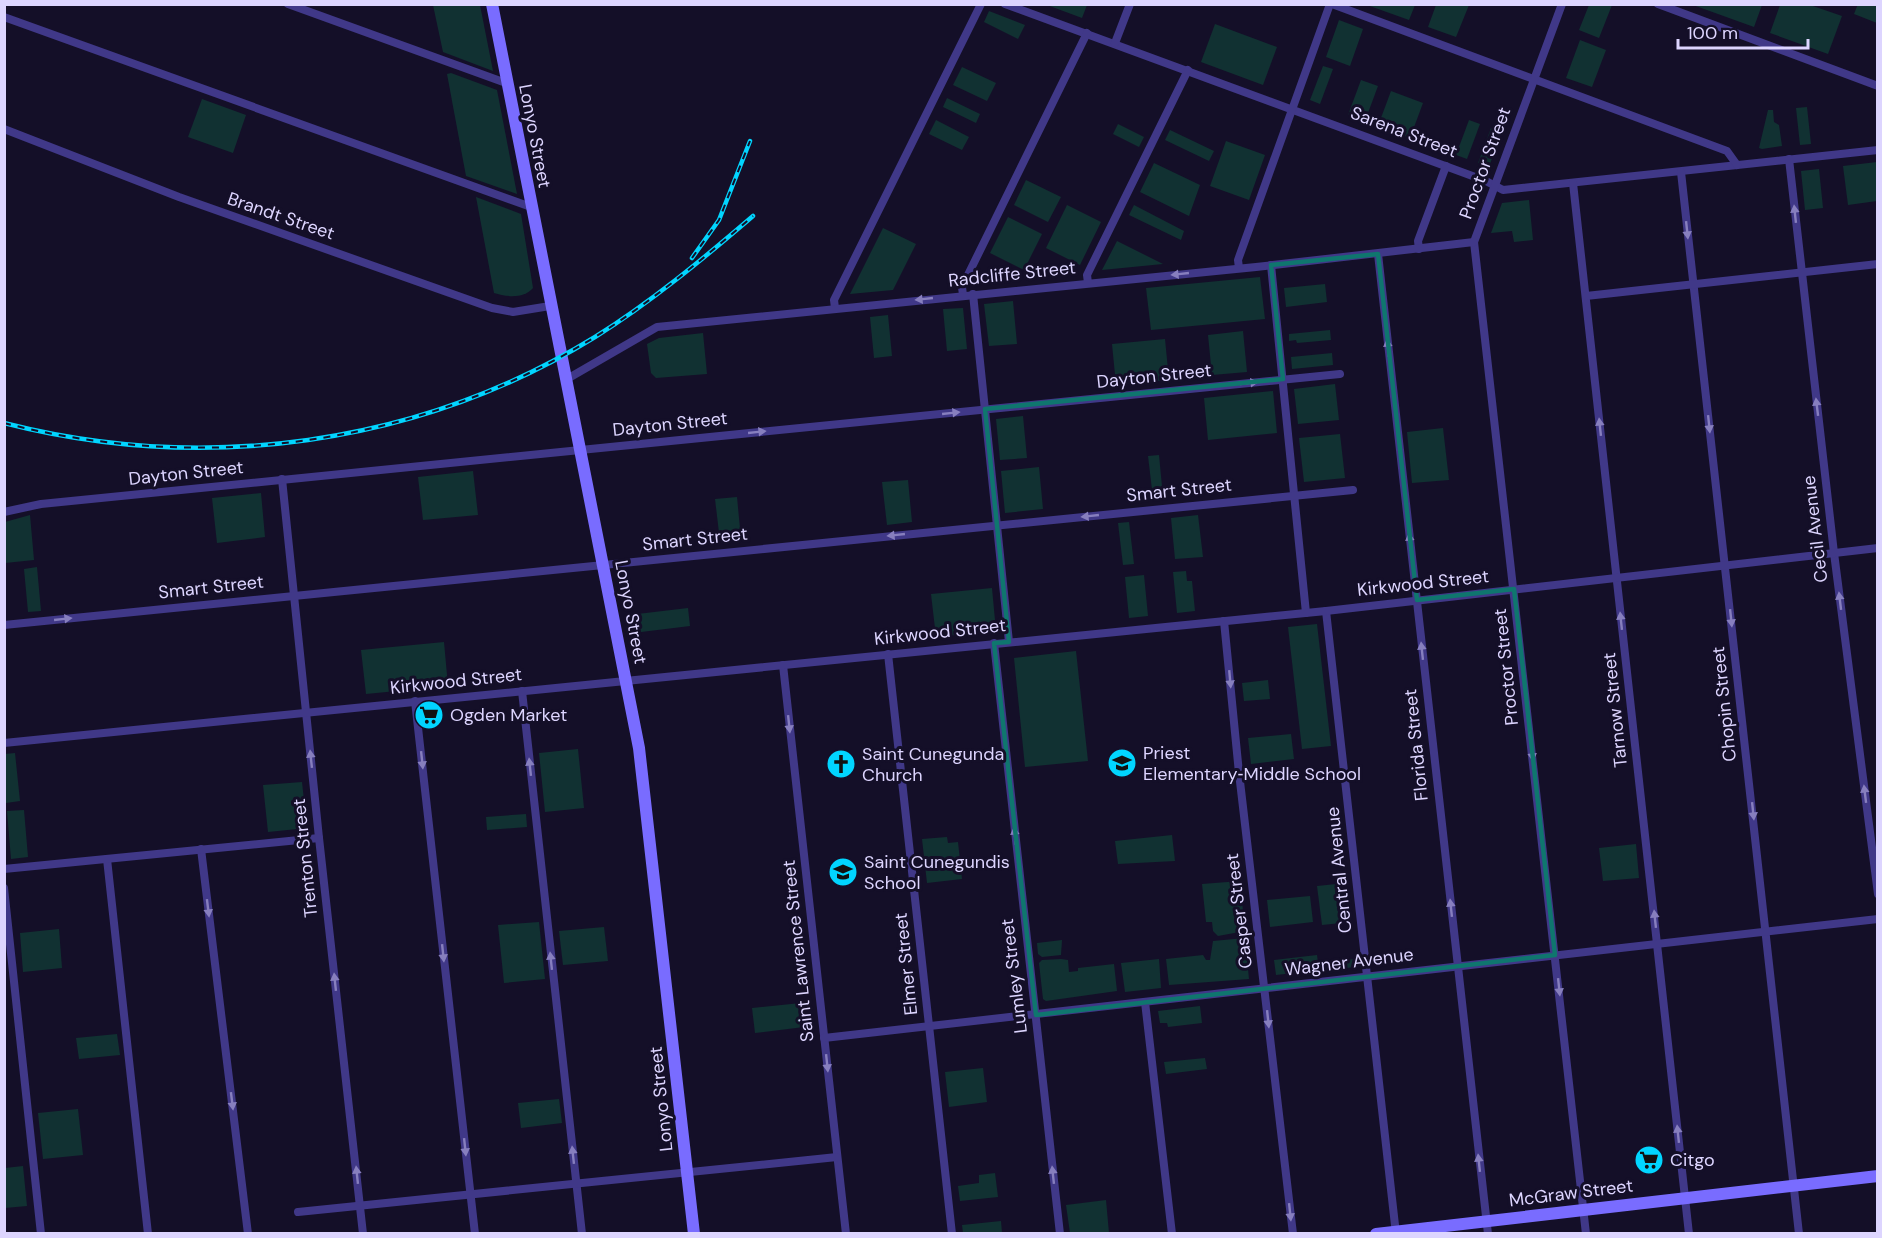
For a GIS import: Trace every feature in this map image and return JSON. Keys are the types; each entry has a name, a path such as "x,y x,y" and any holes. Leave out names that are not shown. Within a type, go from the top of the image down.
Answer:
{"street":[{"path":"288,4 506,83"},
{"name":"Lonyo Street","path":"492,4 550,306 567,379 627,680 641,762 694,1233"},
{"path":"836,308 834,300 981,4"},
{"name":"Sarena Street","path":"1005,4 1294,109 1503,190 1878,150"},
{"path":"1115,43 1130,4"},
{"path":"1239,268 1238,260 1331,4 1728,151 1737,165"},
{"name":"Proctor Street","path":"1562,4 1474,242 1586,1233"},
{"path":"1658,4 1878,86"},
{"path":"4,17 531,207"},
{"path":"963,295 962,287 1087,33"},
{"path":"1088,283 1087,275 1188,70"},
{"name":"Brandt Street","path":"4,129 179,197 492,308 513,312 550,306"},
{"name":"Cecil Avenue","path":"1789,159 1834,554 1878,894"},
{"path":"1419,249 1418,241 1446,166"},
{"name":"Chopin Street","path":"1681,172 1799,1233"},
{"name":"Tarnow Street","path":"1573,183 1689,1233"},
{"name":"Radcliffe Street","path":"567,379 657,327 1378,254 1474,242"},
{"name":"Florida Street","path":"1378,254 1487,1227"},
{"path":"1586,296 1878,264"},
{"path":"1271,265 1306,613"},
{"path":"973,294 1009,642"},
{"name":"Dayton Street","path":"4,512 41,504 282,479 1340,374"},
{"name":"Trenton Street","path":"282,479 363,1233"},
{"name":"Smart Street","path":"4,625 1353,490"},
{"name":"Kirkwood Street","path":"4,743 1306,613 1878,548"},
{"name":"Central Avenue","path":"1326,610 1396,1232"},
{"name":"Casper Street","path":"1224,621 1239,773 1293,1233"},
{"name":"Lumley Street","path":"994,643 1060,1233"},
{"name":"Elmer Street","path":"888,654 952,1233"},
{"name":"Saint Lawrence Street","path":"783,665 846,1233"},
{"path":"522,691 582,1233"},
{"path":"415,701 475,1233"},
{"path":"4,869 319,838"},
{"path":"201,849 248,1233"},
{"path":"107,859 148,1233"},
{"path":"4,888 41,1233"},
{"name":"Wagner Avenue","path":"824,1038 1878,919"},
{"path":"1145,1002 1172,1233"},
{"path":"297,1212 837,1157"},
{"name":"McGraw Street","path":"1376,1233 1487,1227 1584,1209 1878,1176"}],"highlighted area":[{"path":"1378,254 1417,600 1514,589 1555,955 1036,1015 994,643 1009,642 985,409 1283,379 1271,265"}],"green space":[{"path":"1762,4 1754,27 1693,5"},
{"path":"1858,4 1877,5 1877,23 1854,14"},
{"path":"433,5 480,5 493,71 443,52"},
{"path":"1047,5 1087,5 1082,18"},
{"path":"1367,5 1415,5 1409,20"},
{"path":"1436,5 1469,5 1456,37 1428,27"},
{"path":"1589,5 1612,5 1599,38 1579,30"},
{"path":"1780,5 1810,5 1842,16 1828,54 1770,33"},
{"path":"989,11 1025,25 1018,39 984,22"},
{"path":"1339,20 1363,29 1350,66 1326,57"},
{"path":"1215,24 1277,47 1263,85 1201,62"},
{"path":"1580,40 1606,50 1592,87 1566,78"},
{"path":"1323,66 1333,69 1320,104 1310,100"},
{"path":"962,67 996,83 987,101 953,85"},
{"path":"451,73 497,90 517,194 466,176 447,74"},
{"path":"1361,80 1378,86 1365,121 1348,115"},
{"path":"1391,91 1423,103 1410,138 1378,126"},
{"path":"947,98 980,114 976,123 943,107"},
{"path":"202,99 246,115 233,153 188,137"},
{"path":"1807,107 1811,144 1800,145 1796,108"},
{"path":"1768,110 1773,110 1774,122 1779,125 1782,146 1762,149 1759,148"},
{"path":"936,120 969,137 962,150 929,134"},
{"path":"1469,120 1480,124 1467,159 1456,155"},
{"path":"1118,124 1144,137 1139,147 1113,134"},
{"path":"1491,128 1501,132 1489,167 1478,163"},
{"path":"1170,130 1214,151 1209,161 1165,140"},
{"path":"1226,141 1265,155 1249,200 1210,186"},
{"path":"1877,162 1877,201 1848,205 1843,166"},
{"path":"1154,163 1200,185 1189,216 1140,192"},
{"path":"1819,169 1823,208 1805,210 1801,171"},
{"path":"1026,180 1061,197 1048,222 1014,205"},
{"path":"476,197 521,214 533,288 529,292 509,296 494,293"},
{"path":"1529,200 1533,240 1514,242 1512,231 1491,233 1502,203"},
{"path":"1067,205 1101,222 1080,265 1046,248"},
{"path":"1134,205 1184,231 1181,240 1129,215"},
{"path":"1008,217 1042,234 1024,270 990,253"},
{"path":"883,228 916,244 893,290 850,294"},
{"path":"1117,241 1163,264 1102,270"},
{"path":"1260,277 1265,319 1151,330 1146,288"},
{"path":"1325,284 1327,302 1286,307 1284,288"},
{"path":"1013,301 1017,344 989,346 984,304"},
{"path":"963,308 967,349 947,351 943,309"},
{"path":"888,315 892,356 874,358 870,317"},
{"path":"1330,330 1331,340 1297,343 1296,340 1289,341 1289,334"},
{"path":"1243,331 1247,372 1212,375 1208,335"},
{"path":"703,333 707,374 656,378 651,373 647,344 659,338"},
{"path":"1165,339 1169,380 1116,385 1112,344"},
{"path":"1332,353 1333,365 1292,369 1291,357"},
{"path":"1335,384 1339,420 1298,424 1294,389"},
{"path":"1273,391 1277,433 1208,440 1204,398"},
{"path":"1023,416 1027,458 1000,460 996,419"},
{"path":"1443,428 1449,480 1412,483 1407,432"},
{"path":"1340,434 1345,478 1304,482 1299,438"},
{"path":"1159,455 1163,497 1153,498 1148,456"},
{"path":"1039,467 1043,509 1005,513 1001,471"},
{"path":"473,471 478,515 423,520 418,477"},
{"path":"908,480 912,522 887,525 882,482"},
{"path":"261,493 265,537 217,543 212,498"},
{"path":"737,497 741,539 720,541 715,499"},
{"path":"30,515 34,560 5,563 5,522"},
{"path":"1198,515 1203,557 1175,559 1171,518"},
{"path":"1129,522 1134,564 1123,565 1118,523"},
{"path":"37,567 41,611 28,612 24,569"},
{"path":"1186,571 1187,581 1192,581 1195,611 1177,613 1173,572"},
{"path":"1144,575 1148,616 1129,618 1125,577"},
{"path":"992,588 996,631 936,637 931,594"},
{"path":"688,608 690,626 633,633 629,615"},
{"path":"1317,624 1331,746 1302,749 1288,627"},
{"path":"444,642 448,686 366,694 361,650"},
{"path":"1076,651 1088,761 1025,767 1014,658"},
{"path":"1268,680 1270,699 1244,701 1242,683"},
{"path":"1291,734 1294,759 1251,764 1248,738"},
{"path":"578,749 584,808 545,812 539,753"},
{"path":"15,753 20,801 6,803 5,754"},
{"path":"302,782 307,828 268,832 263,785"},
{"path":"24,810 28,857 11,859 7,811"},
{"path":"526,814 527,827 487,830 486,817"},
{"path":"1172,835 1175,861 1118,864 1115,841"},
{"path":"947,837 948,843 958,842 962,879 927,883 922,839"},
{"path":"1636,844 1639,878 1603,881 1599,848"},
{"path":"1240,881 1245,931 1218,936 1213,931 1212,922 1206,922 1202,884"},
{"path":"1346,883 1351,922 1322,925 1317,886"},
{"path":"1310,896 1313,922 1270,927 1267,900"},
{"path":"539,922 545,979 504,983 498,925"},
{"path":"604,927 608,961 563,965 559,931"},
{"path":"59,929 62,968 23,972 20,933"},
{"path":"1245,938 1249,979 1169,985 1166,959 1203,955 1206,960 1210,960 1213,941"},
{"path":"1062,940 1061,955 1042,957 1038,954 1037,943"},
{"path":"1317,955 1319,970 1276,975 1274,960"},
{"path":"1159,959 1161,988 1125,992 1121,963"},
{"path":"1355,959 1356,967 1327,970 1326,962"},
{"path":"1042,960 1068,960 1069,972 1078,971 1078,968 1114,964 1117,991 1046,1001 1043,999 1039,963"},
{"path":"801,1003 804,1027 755,1033 752,1008"},
{"path":"1200,1006 1202,1023 1168,1027 1167,1023 1160,1023 1158,1011"},
{"path":"117,1034 120,1055 79,1059 76,1038"},
{"path":"1205,1058 1207,1069 1166,1074 1164,1062"},
{"path":"983,1068 987,1102 949,1107 945,1072"},
{"path":"559,1099 562,1123 521,1128 518,1103"},
{"path":"78,1109 83,1155 43,1159 38,1113"},
{"path":"23,1166 27,1206 5,1208 5,1168"},
{"path":"995,1173 998,1197 960,1201 958,1186 979,1183 979,1175"},
{"path":"1106,1200 1109,1233 1070,1233 1066,1205"},
{"path":"1001,1221 1002,1233 963,1233 962,1225"}],"railway":[{"path":"692,258 719,220 750,141"},
{"path":"4,423 80,438 156,446 232,447 308,440 383,426 456,404 527,374 595,337 676,280 753,216"}],"place":[{"name":"Ogden Market","path":"429,715"},
{"name":"Priest Elementary‑Middle School","path":"1122,763"},
{"name":"Saint Cunegunda Church","path":"841,764"},
{"name":"Saint Cunegundis School","path":"843,872"},
{"name":"Citgo","path":"1649,1160"}]}
